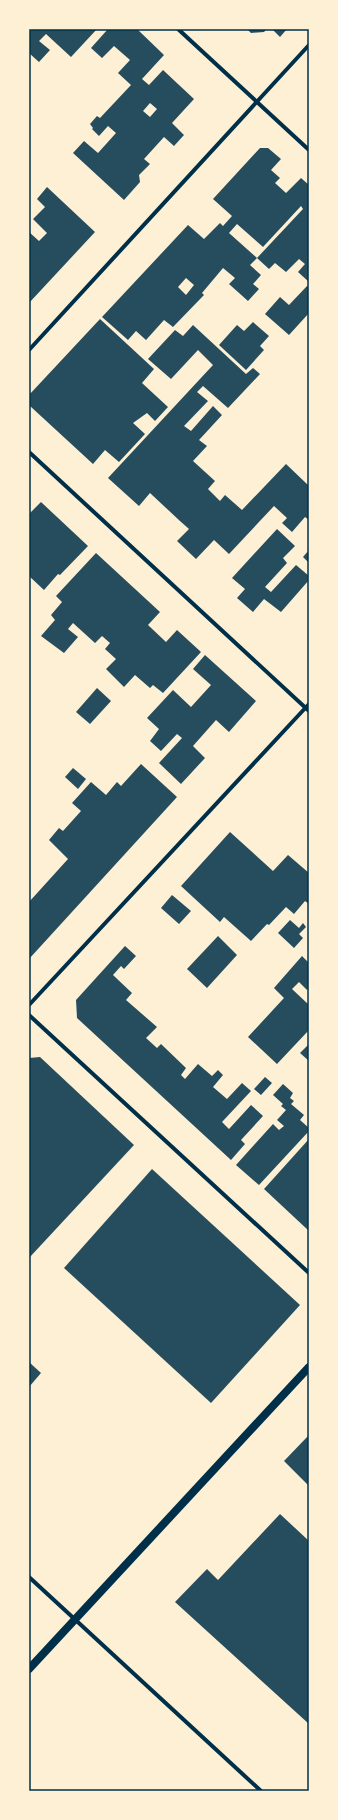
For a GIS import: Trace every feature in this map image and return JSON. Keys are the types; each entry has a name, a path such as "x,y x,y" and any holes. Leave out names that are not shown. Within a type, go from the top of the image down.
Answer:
{"main road":[{"path":"29,1669 309,1368"}],"street":[{"path":"178,29 309,150"},
{"path":"29,350 309,45"},
{"path":"29,452 307,709"},
{"path":"29,1005 307,709 309,704"},
{"path":"29,1015 309,1273"},
{"path":"29,1577 261,1791"}],"building":[{"path":"29,29 97,29 71,57 46,34 39,41 50,50 39,62 29,53"},
{"path":"108,29 137,29 164,55 142,79 149,85 163,70 194,99 172,123 184,135 174,146 164,137 144,159 150,164 139,175 140,182 124,200 73,153 84,141 98,153 116,133 108,126 99,136 92,129 93,128 90,124 97,116 100,118 131,85 118,73 130,60 114,46 102,58 91,48","holes":["150,103 157,109 150,117 143,111"]},
{"path":"247,29 267,29 264,32 251,33"},
{"path":"272,29 287,29 280,37"},
{"path":"260,148 268,148 281,159 271,170 280,178 275,183 286,193 301,178 309,185 309,282 298,272 305,264 299,259 286,272 275,263 269,269 257,258 250,265 261,275 253,284 259,289 248,301 229,284 235,278 223,268 202,293 204,295 173,327 164,320 146,340 136,331 128,340 102,317 188,225 204,239 220,223 223,226 232,216 213,199","holes":["301,206 303,209 257,258 229,233 237,224 263,247","186,278 194,285 186,295 178,287"]},
{"path":"47,187 95,232 29,303 29,232 39,241 47,233 33,219 45,207 37,199"},
{"path":"307,286 309,287 309,313 289,335 265,314 280,297 289,305"},
{"path":"100,319 154,369 142,383 168,407 155,421 147,413 133,423 145,434 119,462 105,450 93,464 30,406 29,395"},
{"path":"253,322 269,336 260,346 264,350 246,370 219,345 237,325 244,331"},
{"path":"193,325 246,374 253,368 260,374 228,408 203,386 197,392 208,401 184,426 191,431 213,406 222,415 199,440 207,446 193,461 215,481 208,489 220,501 225,495 242,510 286,464 309,486 309,520 305,517 292,532 282,523 287,518 274,506 229,554 214,540 196,559 177,541 189,529 150,493 139,506 108,478 213,365 198,350 171,379 148,359 175,330 183,336"},
{"path":"41,502 88,546 60,575 58,574 44,590 29,576 29,514"},
{"path":"277,529 295,546 283,558 287,563 265,587 271,592 296,565 309,576 309,580 281,612 264,599 253,612 237,598 245,589 232,578"},
{"path":"309,550 309,563 303,557"},
{"path":"96,553 160,612 148,625 166,642 177,630 201,652 163,693 153,685 150,688 135,675 124,687 106,669 116,659 105,649 110,643 102,636 95,643 73,623 68,629 78,637 64,653 41,636 55,620 51,615 62,602 56,596"},
{"path":"205,655 256,701 229,732 216,720 193,746 205,758 181,784 159,763 182,738 177,734 161,751 150,741 159,729 147,718 173,690 191,707 211,685 193,669"},
{"path":"97,688 111,701 90,724 76,712"},
{"path":"141,764 177,797 29,959 29,902 68,859 49,840 59,828 63,831 81,811 72,803 91,782 106,795 117,782 121,786"},
{"path":"73,768 86,779 78,789 65,777"},
{"path":"230,832 273,871 288,855 309,873 309,904 305,901 294,914 286,907 251,941 224,917 220,922 181,886"},
{"path":"172,895 191,911 179,924 161,908"},
{"path":"290,920 299,928 303,923 306,927 299,934 303,938 294,948 278,933"},
{"path":"218,936 237,955 207,988 187,969"},
{"path":"125,946 136,956 124,969 121,966 113,975 132,993 126,1000 157,1027 146,1038 157,1048 161,1044 186,1068 181,1075 185,1079 198,1064 212,1076 218,1070 223,1075 213,1087 227,1099 242,1083 251,1091 222,1122 229,1129 251,1105 263,1116 241,1140 245,1144 231,1160 77,1018 76,1000"},
{"path":"302,956 309,963 309,988 307,990 299,982 292,989 309,1005 309,1030 277,1064 248,1037 284,998 274,988"},
{"path":"309,1044 309,1061 300,1053"},
{"path":"40,1057 134,1145 29,1258 29,1058"},
{"path":"265,1077 272,1083 261,1095 254,1089"},
{"path":"283,1084 293,1093 290,1098 294,1101 291,1104 304,1115 300,1120 309,1128 309,1131 259,1185 236,1165 273,1124 279,1130 284,1126 277,1120 286,1110 281,1106 283,1104 273,1095"},
{"path":"309,1139 309,1231 264,1189"},
{"path":"152,1169 300,1305 211,1403 64,1268"},
{"path":"29,1362 41,1373 29,1387"},
{"path":"309,1435 309,1486 284,1461"},
{"path":"280,1514 309,1541 309,1724 175,1602 207,1569 218,1580"}]}
